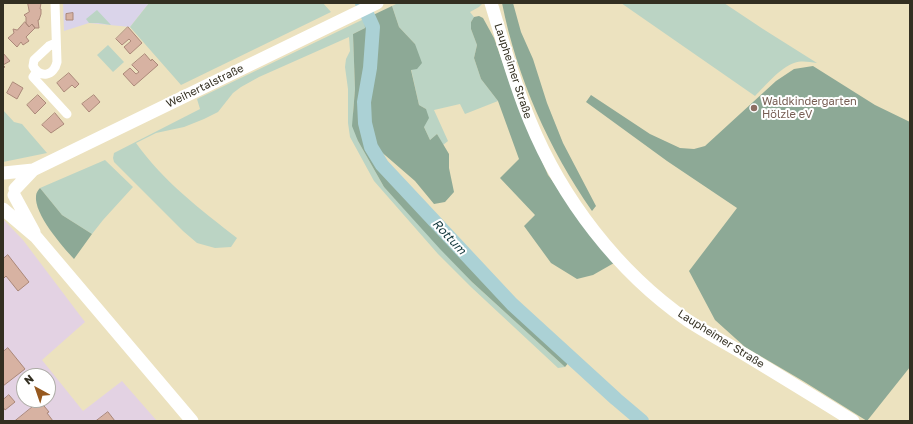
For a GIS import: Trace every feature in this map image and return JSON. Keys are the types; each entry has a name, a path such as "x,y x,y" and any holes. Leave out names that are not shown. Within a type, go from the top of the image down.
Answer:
{"street":[{"path":"55,3 57,62 54,71 46,75 39,73 36,71 33,63 35,57 49,46 56,43"},
{"name":"Weihertalstraße","path":"4,173 33,170 377,3"},
{"name":"Laupheimer Straße","path":"491,3 518,90 540,144 558,178 589,224 616,256 634,276 688,320 815,396 852,421"},
{"path":"36,71 33,77 67,114"},
{"name":"Weihertalstraße","path":"3,205 8,203 33,170"},
{"path":"4,173 14,181 15,192 36,237"},
{"path":"3,209 36,237 192,421"}],"shaded area":[{"path":"63,3 149,3 130,27 89,23 64,31"},
{"path":"3,219 23,240 85,322 42,360 48,368 16,368 16,408 56,408 56,377 83,411 122,381 157,421 3,421"}],"green space":[{"path":"149,3 323,3 331,12 181,85 130,27"},
{"path":"398,3 483,3 470,12 474,17 471,22 471,29 477,45 474,58 481,79 498,101 465,114 460,104 434,110 448,141 443,145 437,134 430,140 424,127 426,109 419,105 411,69 415,44 399,27 392,6"},
{"path":"502,3 513,3 521,32 533,59 547,103 563,143 596,206 592,211 562,163 536,112 516,58"},
{"path":"621,3 724,3 817,63 800,62 789,65 773,77 755,96"},
{"path":"392,6 399,27 415,44 422,63 417,69 411,70 419,105 426,109 429,118 424,127 430,140 437,134 449,154 449,168 454,192 445,202 434,204 415,181 378,149 372,136 368,109 377,40 377,23 373,15"},
{"path":"97,10 111,25 89,23 86,19"},
{"path":"479,16 483,18 494,38 519,109 548,175 614,263 593,275 577,279 551,263 524,226 535,215 500,178 519,159 498,101 481,79 474,58 477,45 471,29 471,22 474,17"},
{"path":"367,18 368,29 362,98 362,128 367,145 373,157 404,197 534,330 569,362 565,367 472,282 384,187 358,141 352,126 355,89 353,34 365,28 364,19"},
{"path":"364,19 365,28 353,34 355,89 353,113 358,141 384,187 472,282 565,367 558,368 471,287 438,254 374,181 350,137 348,123 348,89 345,67 346,59 350,51 349,37 259,77 241,87 233,93 218,112 204,119 184,127 156,133 136,143 170,182 196,206 237,238 231,247 215,248 197,243 114,162 114,153 200,109 197,99"},
{"path":"108,45 124,62 113,72 97,55"},
{"path":"813,66 875,105 910,122 910,367 867,421 745,347 715,320 689,271 737,208 667,161 586,102 591,95 650,134 680,148 694,149 705,146 776,81 794,69"},
{"path":"3,110 14,122 22,124 47,153 3,162"},
{"path":"105,160 133,187 92,234 62,215 40,188"},
{"path":"40,188 62,215 92,234 74,259 50,229 39,212 36,196"}],"building":[{"path":"28,3 41,3 41,14 38,20 39,28 35,28 32,24 29,27 26,23 26,17 24,15 29,12"},
{"path":"73,13 73,20 66,20 66,14"},
{"path":"25,22 29,27 32,24 35,28 26,37 29,41 23,45 21,42 17,47 8,38 14,33 13,29 17,30"},
{"path":"128,27 142,43 130,54 124,47 131,41 129,39 122,45 116,39"},
{"path":"3,53 10,61 3,65"},
{"path":"145,54 151,61 152,59 158,65 134,86 123,74 130,68 136,74 139,72 132,65"},
{"path":"69,73 79,84 75,88 72,85 64,92 57,83"},
{"path":"13,82 23,88 17,99 7,93"},
{"path":"38,95 46,103 35,114 27,105"},
{"path":"94,95 100,102 89,112 82,104"},
{"path":"55,113 64,124 51,133 42,125"},
{"path":"8,255 29,282 18,291 6,276 3,279 3,259"},
{"path":"8,348 24,368 16,368 16,376 3,386 3,352"},
{"path":"9,395 15,402 5,410 3,407 3,400"},
{"path":"31,408 46,408 49,412 47,413 53,421 15,421"},
{"path":"108,412 115,421 96,421"}],"waterway":[{"name":"Rottum","path":"362,3 373,27 370,68 364,102 365,123 371,147 382,165 512,304 642,421"}],"place":[{"name":"Waldkindergarten Hölzle eV","path":"754,108"}]}
